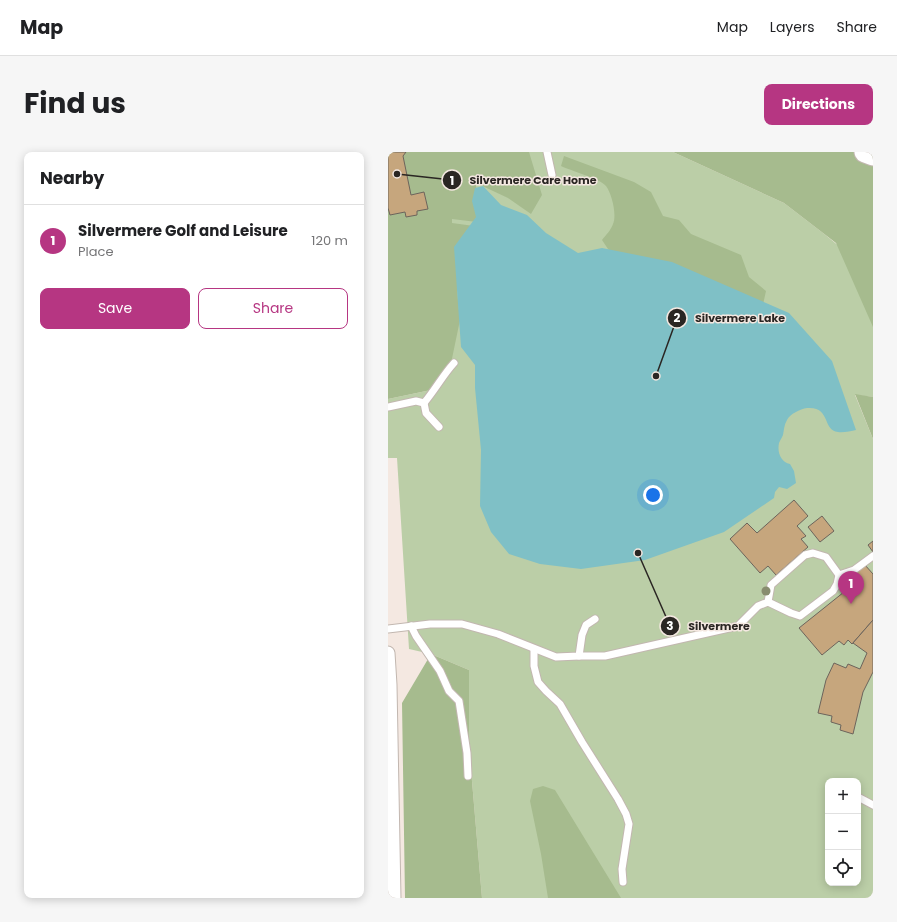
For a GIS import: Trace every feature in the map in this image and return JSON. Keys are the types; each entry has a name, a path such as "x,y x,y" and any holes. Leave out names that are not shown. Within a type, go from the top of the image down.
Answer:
{"main road":[{"path":"865,152 873,155"}],"street":[{"path":"388,653 390,685 390,765 394,898"}],"lane":[{"path":"547,152 552,174"},
{"path":"439,427 426,413 424,403 454,363"},
{"path":"388,407 416,401 424,403"},
{"path":"388,628 430,624 462,624 498,634 556,657 605,656 738,626 758,606 768,602 800,616 832,591 837,584 839,575 826,557 813,552 805,555 771,585 768,602"},
{"path":"839,575 854,570 873,556"},
{"path":"578,656 582,635 586,625 595,619"},
{"path":"411,626 416,636 440,671 449,691 459,701 467,754 468,776"},
{"path":"534,649 534,666 538,682 546,692 560,704 626,814 629,824 623,861 622,882"},
{"path":"861,799 873,805"}],"green space":[{"path":"388,152 529,152 542,195 531,214 508,198 476,183 477,222 452,219 452,223 474,226 457,290 460,320 449,373 431,390 388,399"},
{"path":"468,152 673,152 784,203 873,274 873,397 855,395 873,439 873,898 482,898 469,746 469,670 431,654 409,649 397,458 388,458 388,399 431,390 450,198"},
{"path":"673,152 865,152 873,155 873,327 836,243 784,203"},
{"path":"564,156 634,182 651,192 663,216 679,220 691,234 741,255 749,277 766,291 762,309 612,255 602,240 611,228 614,220 613,205 610,194 606,186 597,180 561,166"},
{"path":"855,394 873,397 873,439"},
{"path":"431,654 469,670 469,746 482,898 405,898 402,703"},
{"path":"543,786 555,790 621,898 548,898 530,801 533,789"}],"water":[{"path":"483,186 501,205 527,215 546,233 578,253 602,248 672,262 789,313 832,361 856,430 838,432 833,430 823,414 815,408 807,408 793,414 788,418 785,424 783,435 779,443 779,450 782,459 790,464 794,471 796,483 787,489 779,487 775,492 774,498 724,532 645,560 581,569 540,564 509,554 491,532 480,506 481,450 475,388 475,365 461,347 454,247 476,217 472,201 475,188"}],"building":[{"path":"388,152 406,152 403,156 411,195 424,192 428,209 417,211 417,215 406,217 405,212 390,215 388,208"},
{"path":"794,500 808,516 797,526 806,536 801,539 808,547 776,575 768,566 760,573 730,539 747,523 757,533"},
{"path":"822,516 834,531 820,542 808,527"},
{"path":"873,541 873,552 868,545"},
{"path":"865,565 873,574 873,620 852,644 848,640 844,645 839,641 822,655 799,628 849,588 843,583"},
{"path":"873,620 873,672 863,692 853,734 840,730 841,725 831,722 832,716 818,713 826,680 834,663 846,668 848,664 860,669 867,653 853,643"}],"place":[{"name":"Silvermere Care Home","path":"397,174"},
{"name":"Silvermere Lake","path":"656,376"},
{"name":"Silvermere","path":"638,553"},
{"name":"Silvermere Golf and Leisure","path":"851,604"}]}
